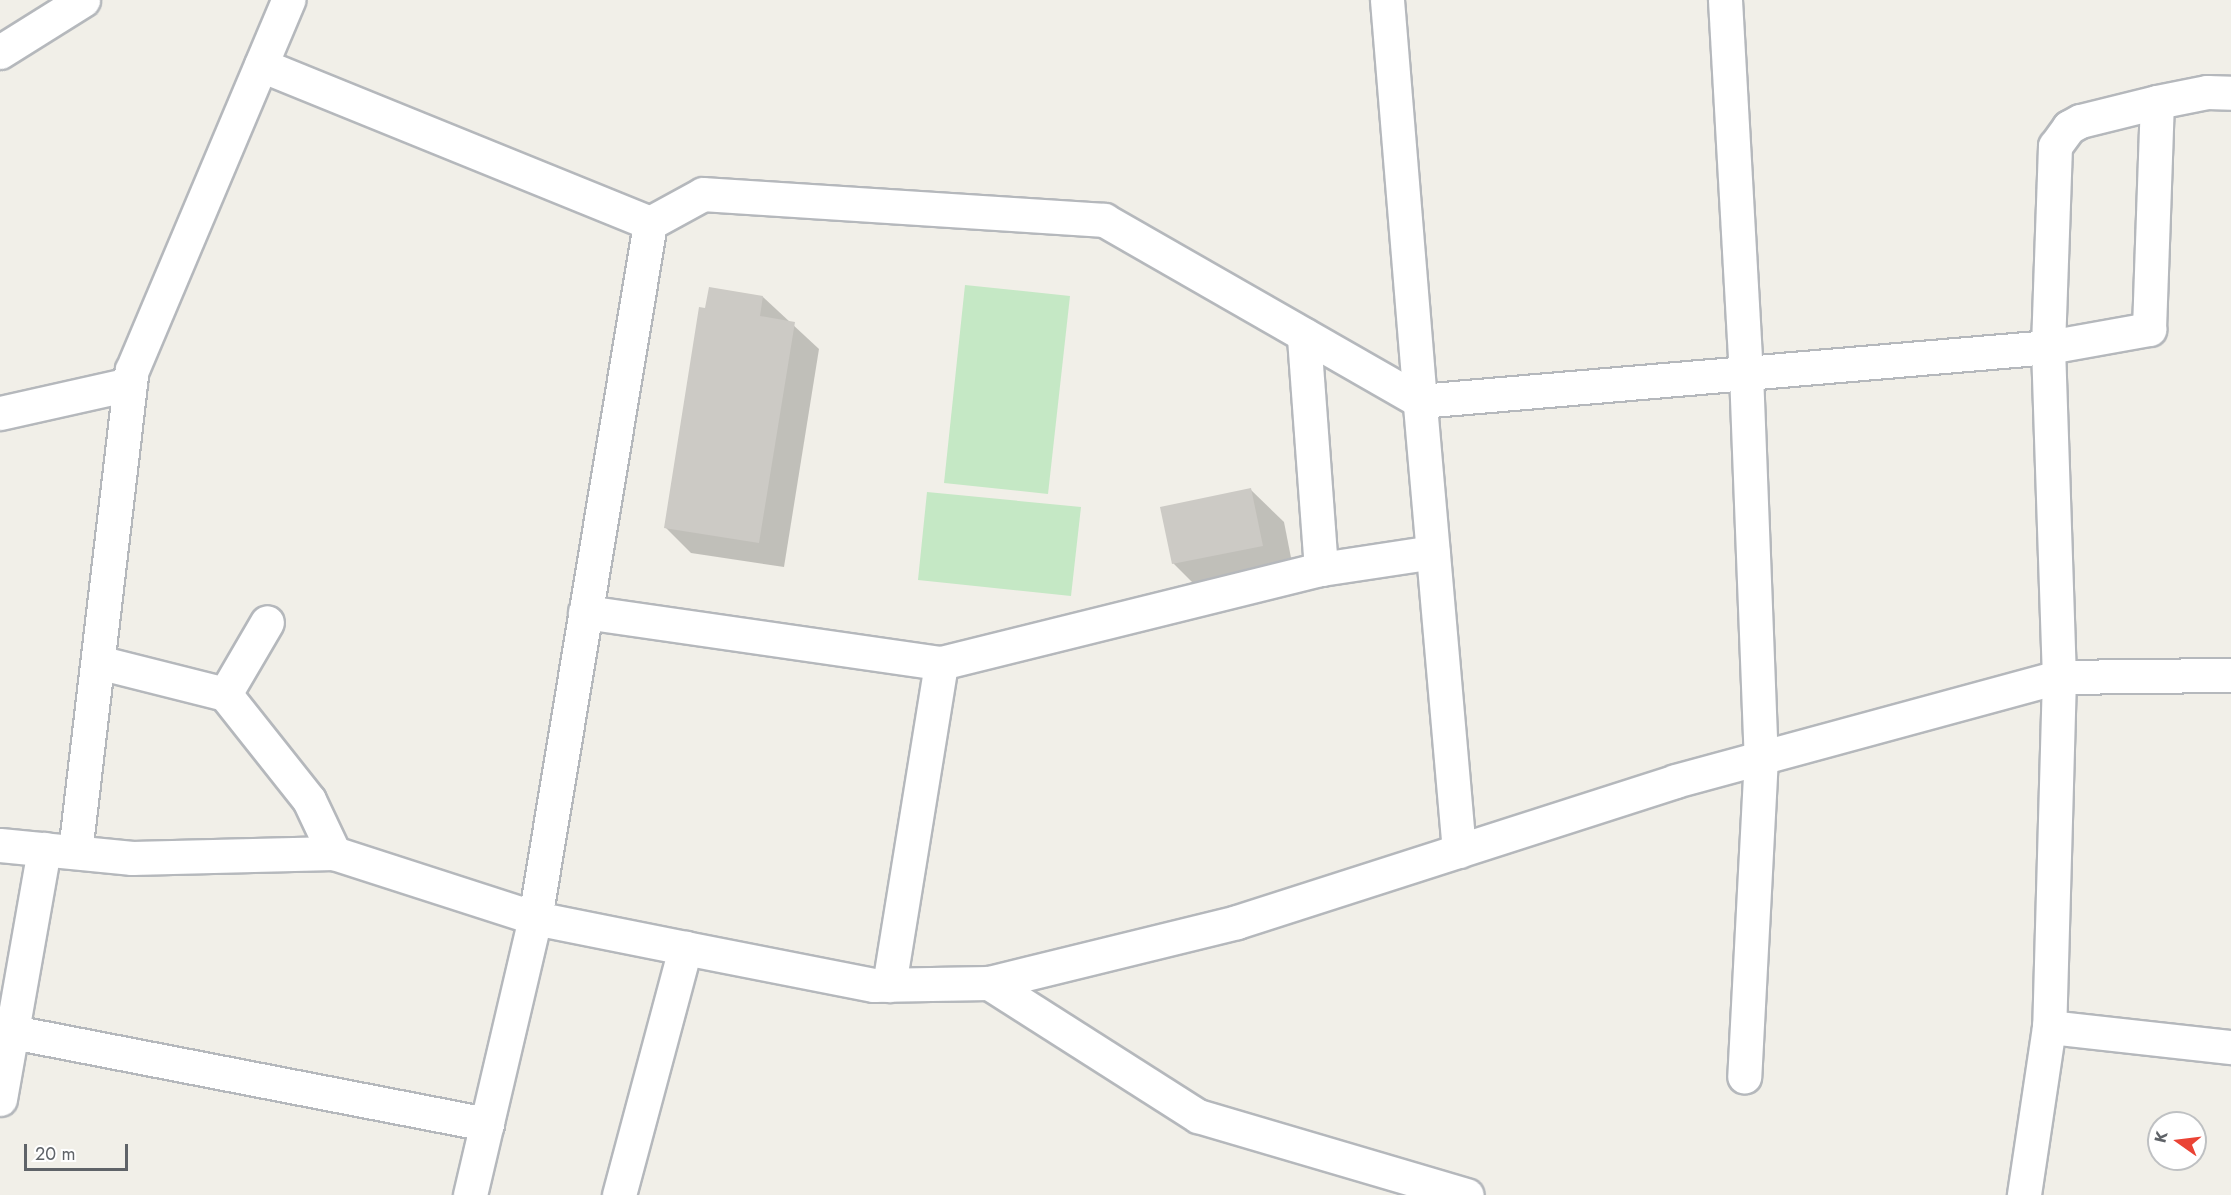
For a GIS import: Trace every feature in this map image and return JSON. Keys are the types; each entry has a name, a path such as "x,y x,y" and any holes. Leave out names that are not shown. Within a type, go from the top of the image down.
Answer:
{"street":[{"path":"0,52 83,0"},
{"path":"0,1099 13,1032 60,850 98,662 132,370 288,0"},
{"path":"1388,0 1459,851"},
{"path":"1725,0 1746,373 1761,757 1744,1077"},
{"path":"261,65 650,223"},
{"path":"2024,1195 2049,1027 2059,677 2048,347 2055,146 2069,128 2080,121 2207,92 2231,93"},
{"path":"650,223 703,194 1104,220 1420,401 2048,347 2149,329 2157,102"},
{"path":"470,1195 535,918 650,223"},
{"path":"1304,335 1321,569"},
{"path":"0,413 130,384"},
{"path":"585,612 941,663 1321,569 1433,552"},
{"path":"225,694 267,622"},
{"path":"98,662 225,694 309,800 334,853"},
{"path":"889,985 941,663"},
{"path":"0,845 132,858 334,853 535,918 685,948 873,985 989,983 1237,922 1761,757 2059,677 2231,675"},
{"path":"619,1195 685,948"},
{"path":"989,983 1198,1116 1467,1195"},
{"path":"2049,1027 2231,1047"},
{"path":"13,1032 487,1124"}],"green space":[{"path":"965,285 1070,296 1048,494 944,483"},
{"path":"927,492 1081,507 1071,596 918,580"}],"building":[{"path":"709,287 763,296 760,316 795,322 759,543 664,528 699,307 705,308"},
{"path":"1251,488 1263,546 1172,564 1160,507"}]}
